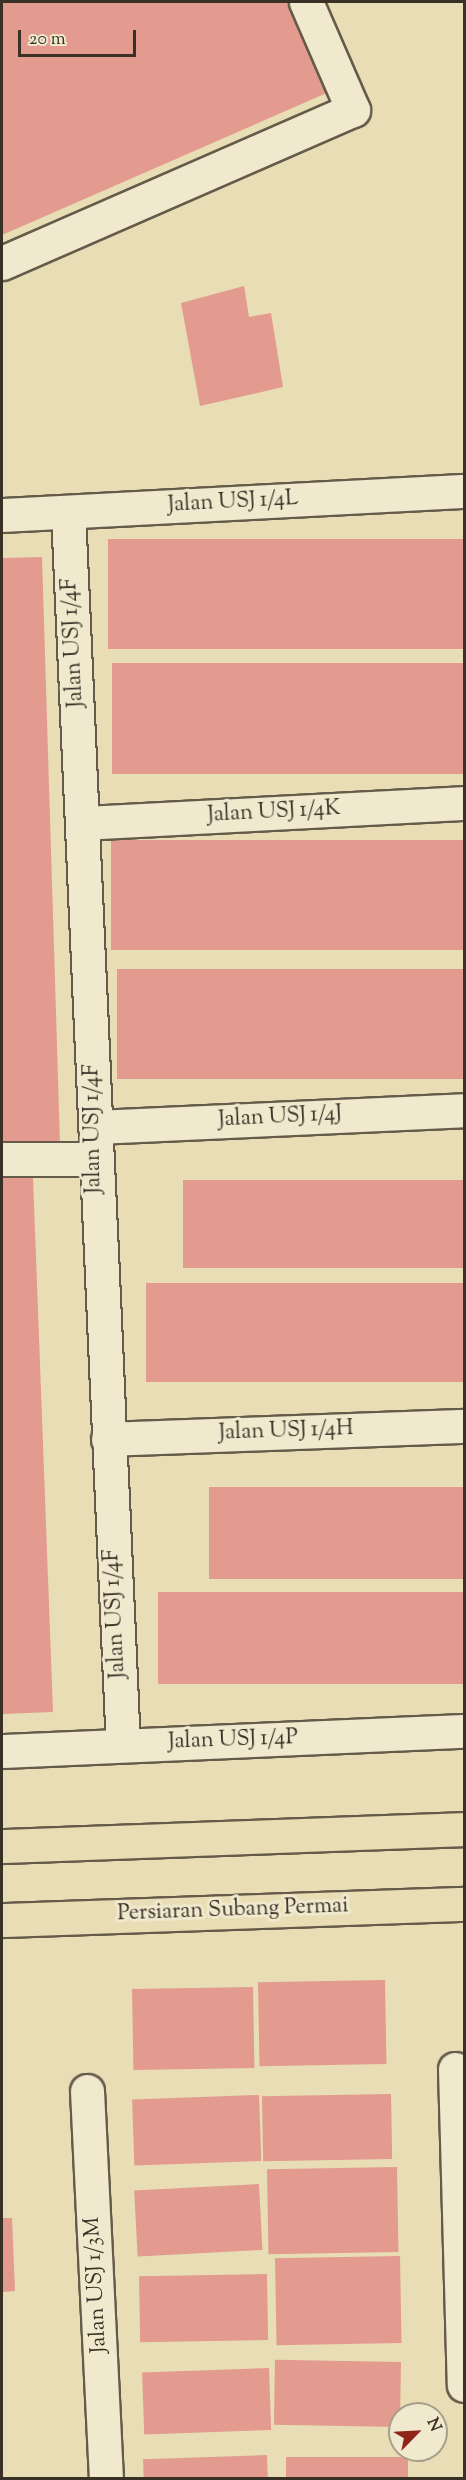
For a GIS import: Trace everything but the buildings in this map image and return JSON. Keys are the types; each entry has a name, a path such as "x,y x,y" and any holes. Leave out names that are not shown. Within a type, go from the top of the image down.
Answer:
{"main road":[{"path":"2,1846 465,1829"},
{"name":"Persiaran Subang Permai","path":"2,1920 465,1904"}],"street":[{"path":"2,263 352,110 306,2"},
{"name":"Jalan USJ 1/4L","path":"2,515 465,490"},
{"name":"Jalan USJ 1/4F","path":"68,512 96,1127 94,1159 123,1745"},
{"name":"Jalan USJ 1/4K","path":"83,824 465,802"},
{"name":"Jalan USJ 1/4J","path":"96,1127 465,1110"},
{"path":"2,1159 94,1159"},
{"name":"Jalan USJ 1/4H","path":"108,1439 465,1426"},
{"name":"Jalan USJ 1/4P","path":"2,1752 465,1731"},
{"path":"455,2069 465,2385"},
{"name":"Jalan USJ 1/3M","path":"87,2091 106,2478"}]}
